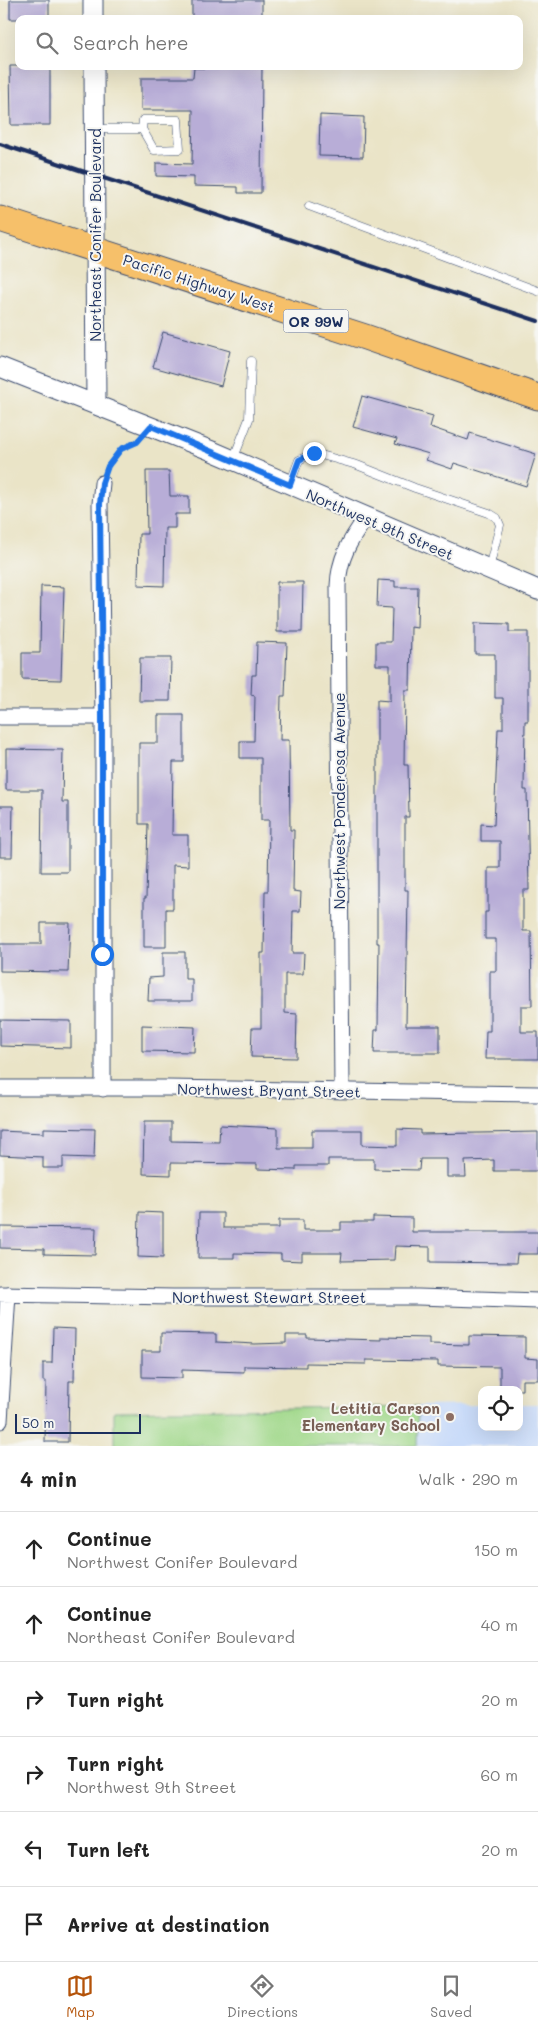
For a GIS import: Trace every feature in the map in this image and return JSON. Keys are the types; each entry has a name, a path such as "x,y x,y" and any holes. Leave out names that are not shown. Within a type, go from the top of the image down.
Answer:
{"highway":[{"name":"Pacific Highway West","path":"0,219 366,337 538,397"}],"street":[{"path":"93,0 93,15"},
{"name":"Northeast Conifer Boulevard","path":"94,70 96,405"},
{"name":"Northwest 9th Street","path":"0,367 151,426 538,590"},
{"path":"102,483 100,504 103,1089"},
{"name":"Northwest Ponderosa Avenue","path":"342,1091 338,586 342,558 351,538 366,518"},
{"path":"0,717 102,717"},
{"name":"Northwest Bryant Street","path":"0,1088 167,1088 538,1094"},
{"path":"0,1420 4,1294"},
{"name":"Northwest Stewart Street","path":"4,1294 173,1297 418,1297 538,1301"}],"lane":[{"path":"143,120 178,120 180,149 154,150 142,129 143,120"},
{"path":"95,129 142,129"},
{"path":"309,206 538,291"},
{"path":"233,460 249,419 251,361"},
{"path":"290,485 299,460 314,453 357,465 415,488 489,513 497,518 500,525 489,570"}],"path":[{"path":"102,483 108,466 121,449 137,442 151,426"}],"shaded area":[{"name":"Letitia Carson Elementary School","path":"523,1404 538,1404 538,1446 417,1446 418,1406 478,1405 478,1431 523,1431"}],"green space":[{"path":"418,1406 417,1446 114,1446 114,1411"}],"building":[{"path":"10,0 49,0 49,15 15,15 15,19 10,19"},
{"path":"192,0 262,0 262,15 192,15"},
{"path":"10,66 15,66 15,70 50,70 50,125 11,125"},
{"path":"194,70 262,70 261,193 238,193 238,187 194,186 194,177 156,176 156,163 192,164 193,110 141,110 141,78 193,78"},
{"path":"320,115 364,117 363,157 319,156"},
{"path":"163,332 230,351 221,386 153,367"},
{"path":"362,396 433,416 430,427 468,440 470,433 536,454 526,486 454,463 452,469 426,460 429,454 395,444 397,439 353,427"},
{"path":"146,471 169,471 170,496 189,496 189,514 175,514 175,528 165,528 164,586 138,585 139,534 147,534"},
{"path":"378,580 395,581 395,587 418,587 417,628 411,627 410,690 405,690 404,765 408,765 409,817 405,817 405,890 408,890 406,1026 440,1026 440,1053 374,1053 375,1030 378,1030 379,943 377,943 377,700 390,701 390,665 376,665 376,642 391,642 392,608 377,607"},
{"path":"277,582 303,582 302,632 277,632"},
{"path":"41,586 64,587 61,680 22,679 22,653 40,653"},
{"path":"475,623 509,624 509,632 528,632 528,721 525,721 524,790 527,790 529,890 523,890 523,931 531,931 532,1006 521,1006 521,1032 538,1032 538,1059 485,1059 486,1031 490,1031 490,971 496,971 496,939 485,939 485,912 488,912 488,868 500,868 500,841 481,841 481,824 494,825 498,729 503,729 503,698 495,698 495,654 475,654"},
{"path":"257,642 287,643 285,696 281,696 280,740 289,740 290,830 294,830 293,891 301,892 300,911 293,911 292,953 304,953 303,974 285,974 285,1013 297,1014 296,1058 251,1057 252,1028 261,1028 261,953 264,953 265,891 268,891 269,820 261,820 261,758 240,758 240,741 254,741 255,696 251,695 252,675 256,675"},
{"path":"140,658 171,658 170,701 139,701"},
{"path":"158,715 184,715 184,762 173,762 172,835 188,835 188,866 173,865 173,909 166,909 166,947 144,947 144,898 146,898 148,824 139,824 139,743 158,743"},
{"path":"6,749 63,750 62,802 68,802 68,872 41,872 42,790 6,790"},
{"path":"0,806 13,806 12,857 0,857"},
{"path":"41,923 70,923 68,972 0,971 0,944 41,944"},
{"path":"163,952 185,952 185,979 192,979 192,1001 148,1001 149,978 163,977"},
{"path":"0,1020 71,1021 71,1048 0,1046"},
{"path":"142,1025 195,1027 194,1052 142,1051"},
{"path":"144,1122 171,1122 171,1141 219,1142 220,1125 278,1128 278,1148 312,1148 312,1130 362,1130 362,1145 397,1146 397,1129 420,1130 420,1134 538,1132 538,1171 494,1171 494,1160 465,1161 466,1177 447,1177 447,1159 420,1159 419,1170 374,1169 374,1159 328,1159 328,1166 296,1166 296,1170 257,1169 257,1164 171,1163 171,1175 143,1174"},
{"path":"44,1128 95,1129 94,1158 63,1157 63,1168 43,1168 43,1157 0,1155 0,1131 44,1133"},
{"path":"139,1212 163,1213 163,1258 138,1257"},
{"path":"199,1213 223,1213 223,1228 279,1228 279,1220 303,1220 303,1230 341,1230 341,1222 373,1222 373,1217 412,1218 412,1232 538,1232 538,1254 517,1254 516,1263 430,1262 430,1247 395,1246 394,1260 341,1261 342,1253 302,1253 302,1261 281,1260 281,1254 234,1253 234,1258 198,1258"},
{"path":"0,1227 96,1228 95,1255 44,1254 44,1249 0,1248"},
{"path":"53,1328 75,1329 74,1381 69,1381 68,1442 45,1442 46,1381 43,1381 43,1363 52,1363"},
{"path":"161,1333 216,1334 216,1342 255,1344 286,1343 286,1335 307,1335 307,1338 381,1340 381,1337 429,1338 429,1344 469,1345 469,1336 525,1337 525,1358 538,1359 538,1380 522,1380 522,1386 500,1386 500,1367 438,1366 438,1361 366,1360 366,1364 306,1363 306,1367 244,1366 244,1372 182,1370 182,1378 142,1377 142,1351 161,1351"}],"railway":[{"path":"0,144 538,321"}],"place":[{"name":"Letitia Carson Elementary School","path":"450,1417"}],"route":[{"path":"102,954 100,504 102,483 108,466 121,449 137,442 151,426 290,485 299,460 304,456 314,453"}]}
